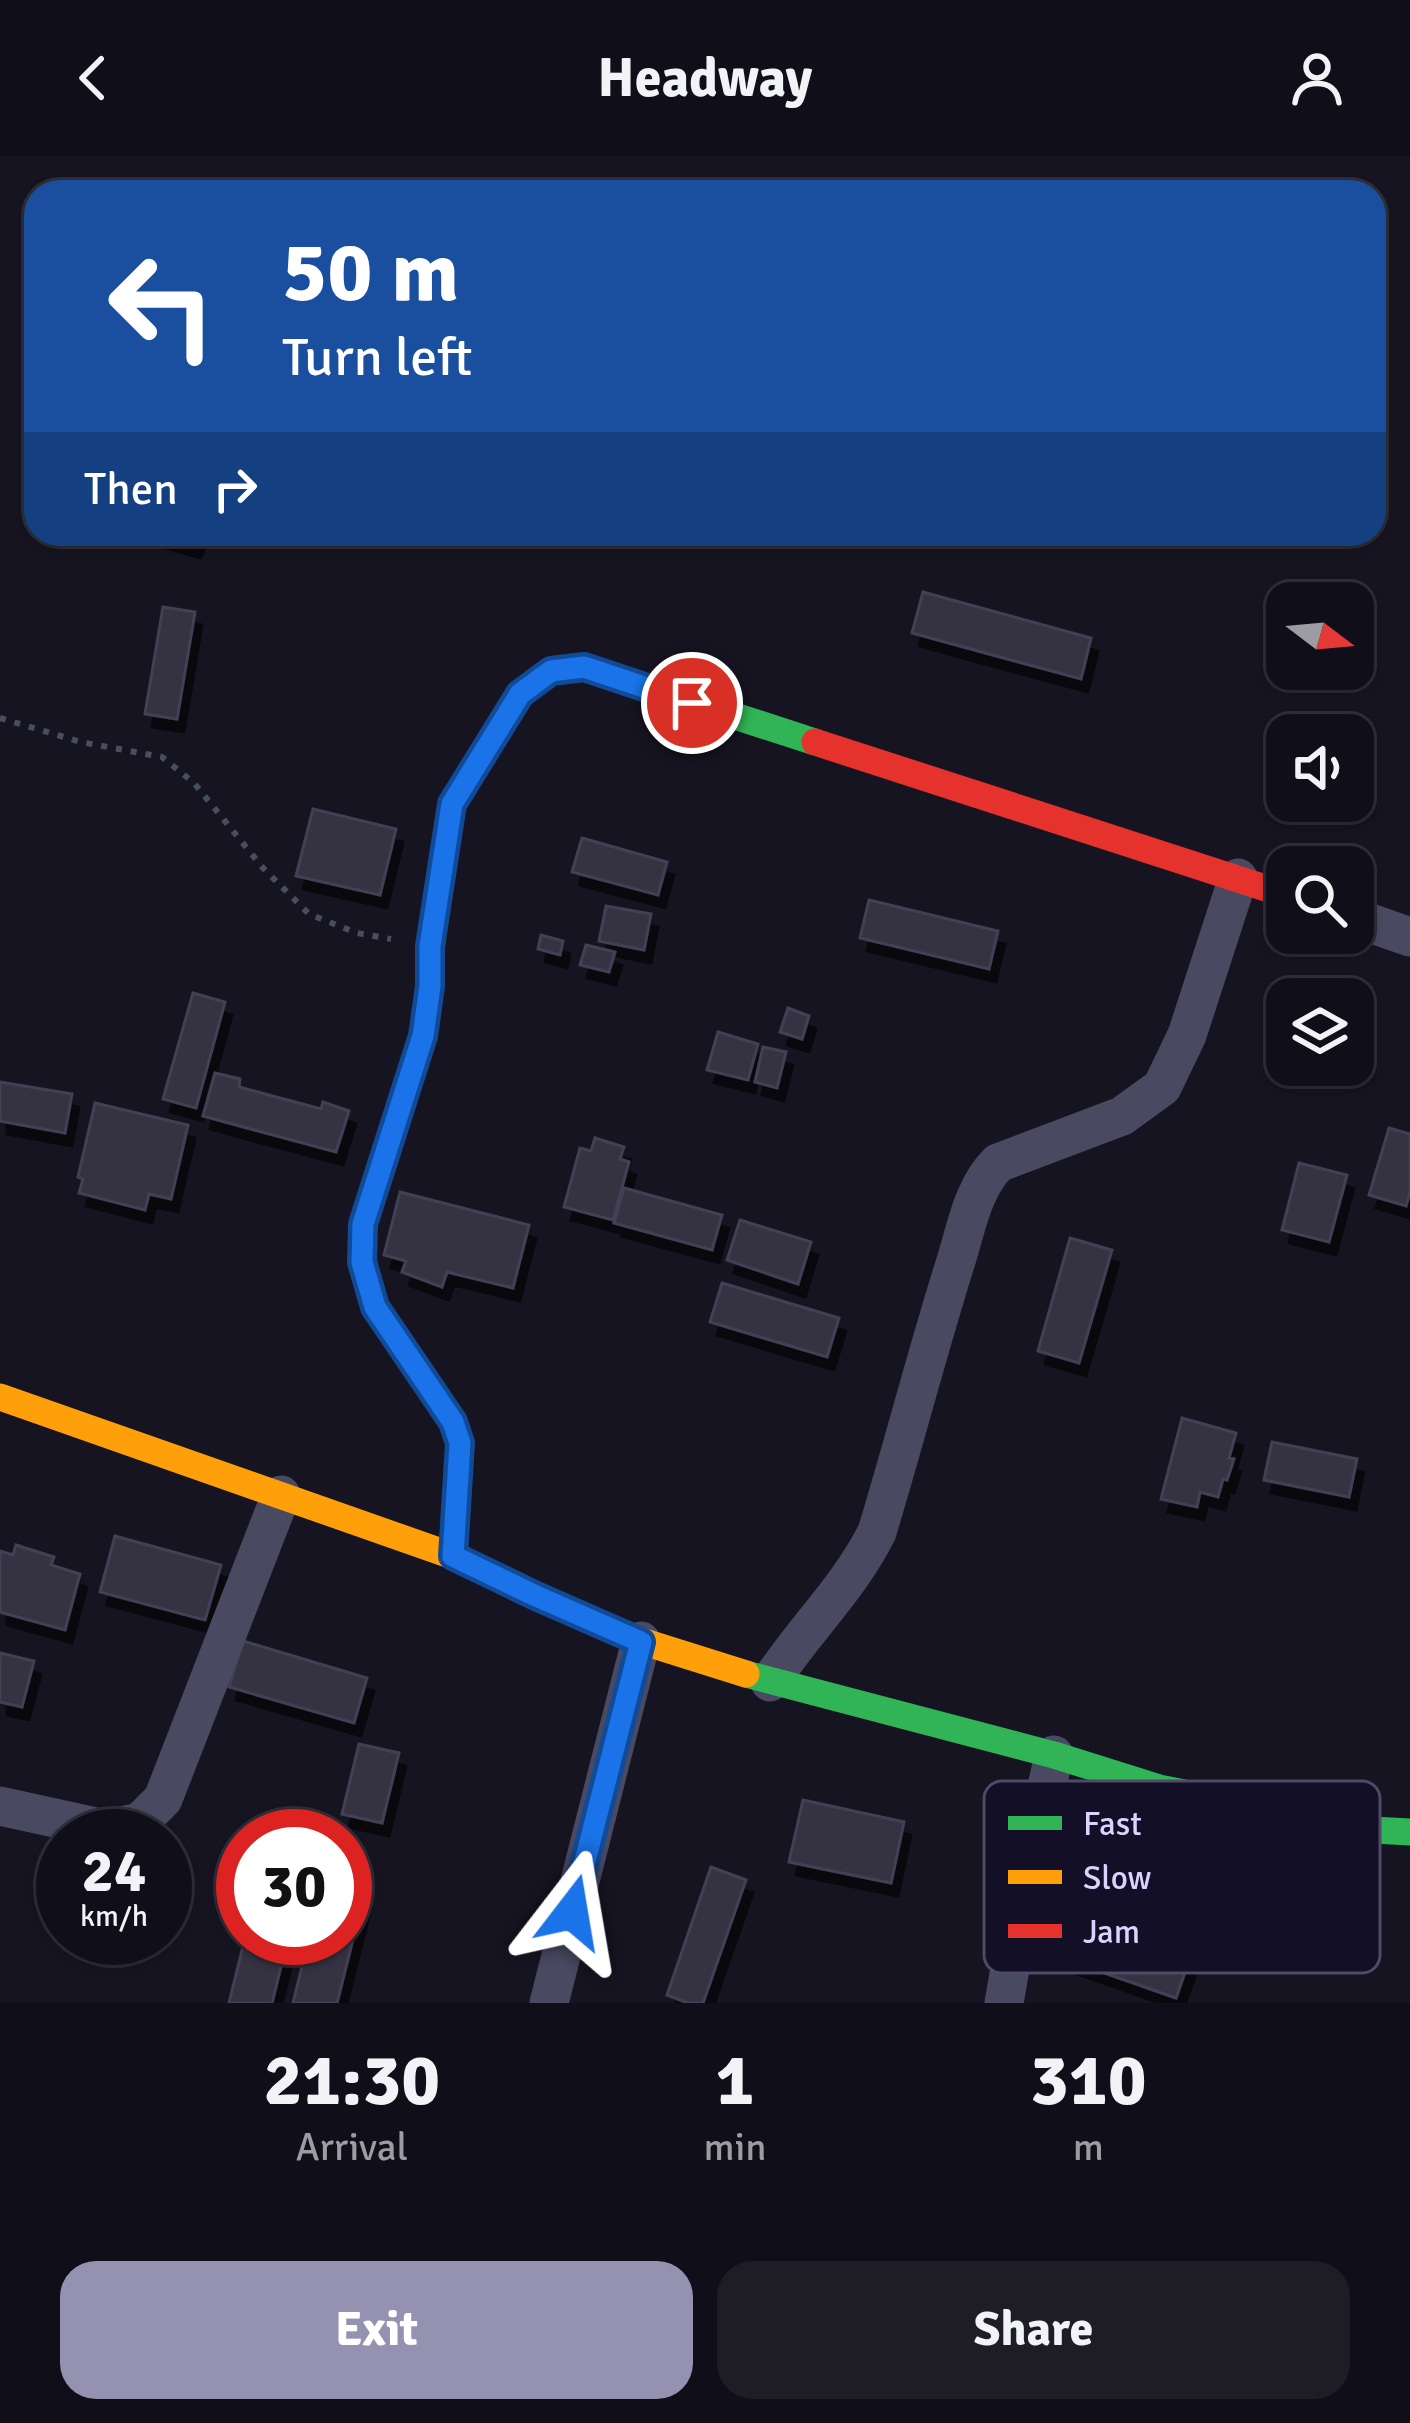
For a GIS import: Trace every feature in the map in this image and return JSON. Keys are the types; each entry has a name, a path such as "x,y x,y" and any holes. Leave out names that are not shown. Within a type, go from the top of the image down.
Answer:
{"street":[{"path":"453,1556 460,1443 453,1422 375,1307 362,1262 363,1224 423,1036 430,946 452,804 520,694 551,671 584,667 1266,888"},
{"path":"770,1682 841,1593 877,1532 978,1190 998,1163 1122,1117 1162,1087 1187,1035 1238,878"},
{"path":"1374,924 1410,937"},
{"path":"0,1397 453,1556 641,1642 770,1682 1137,1781"},
{"path":"0,1806 105,1828 140,1822 163,1799 281,1495"},
{"path":"549,2003 641,1642"},
{"path":"1048,1781 1054,1755"},
{"path":"1380,1830 1410,1832"},
{"path":"1004,2003 1009,1973"}],"path":[{"path":"0,718 81,742 163,757 194,783 263,868 309,914 357,933 430,946"}],"building":[{"path":"923,592 1091,638 1081,679 912,633"},
{"path":"163,607 195,612 177,719 145,714"},
{"path":"313,809 396,829 380,895 296,876"},
{"path":"582,838 667,862 658,895 572,872"},
{"path":"869,900 998,931 989,969 860,938"},
{"path":"606,906 651,914 644,950 599,941"},
{"path":"541,935 563,941 560,955 538,949"},
{"path":"586,945 615,952 609,972 580,965"},
{"path":"193,993 225,1002 196,1108 163,1099"},
{"path":"788,1008 809,1016 802,1039 780,1032"},
{"path":"718,1032 758,1044 748,1080 707,1070"},
{"path":"763,1047 786,1052 777,1088 755,1082"},
{"path":"215,1073 240,1079 239,1087 321,1109 323,1102 349,1111 336,1152 203,1116"},
{"path":"0,1082 72,1094 65,1133 0,1121"},
{"path":"95,1103 188,1125 171,1199 149,1194 145,1210 79,1193 83,1179 78,1177"},
{"path":"1389,1128 1410,1134 1406,1206 1369,1195"},
{"path":"595,1138 624,1147 620,1159 629,1162 613,1220 564,1207 580,1148 591,1151"},
{"path":"1299,1163 1347,1175 1329,1242 1282,1230"},
{"path":"624,1188 722,1215 712,1250 614,1223"},
{"path":"400,1192 529,1225 513,1288 447,1272 442,1287 402,1272 406,1261 384,1255"},
{"path":"740,1220 811,1242 798,1284 727,1260"},
{"path":"1070,1238 1112,1250 1079,1363 1038,1351"},
{"path":"722,1283 839,1318 827,1357 710,1322"},
{"path":"1182,1418 1236,1433 1227,1480 1223,1479 1218,1497 1200,1492 1197,1507 1161,1499"},
{"path":"1272,1442 1357,1459 1349,1497 1264,1480"},
{"path":"115,1536 221,1565 205,1620 100,1592"},
{"path":"16,1545 54,1557 51,1565 80,1574 65,1630 0,1612 0,1551 13,1555"},
{"path":"243,1641 367,1678 354,1723 229,1687"},
{"path":"0,1653 34,1661 22,1707 0,1702"},
{"path":"359,1744 399,1753 382,1823 372,1821 372,1809 343,1809"},
{"path":"803,1800 904,1822 891,1883 789,1862"},
{"path":"711,1867 746,1880 703,2003 688,2003 667,1995"},
{"path":"238,1965 281,1965 272,2003 229,2003"},
{"path":"302,1965 346,1965 337,2003 293,2003"},
{"path":"1105,1973 1185,1973 1176,1998"}],"traffic: fast":[{"path":"432,935 452,804 521,694 551,671 584,667 815,742"},
{"path":"746,1674 1137,1781"},
{"path":"1380,1830 1410,1832"}],"traffic: slow":[{"path":"432,935 423,1036 363,1224 362,1262 375,1307 453,1422 460,1443 453,1556"},
{"path":"0,1397 453,1556 641,1641 746,1674"}],"traffic: jam":[{"path":"815,742 1266,888"}],"route":[{"path":"572,1912 641,1642 453,1556 460,1443 453,1422 375,1307 362,1262 363,1224 423,1036 430,946 452,804 520,694 551,671 584,667 692,703"}]}
